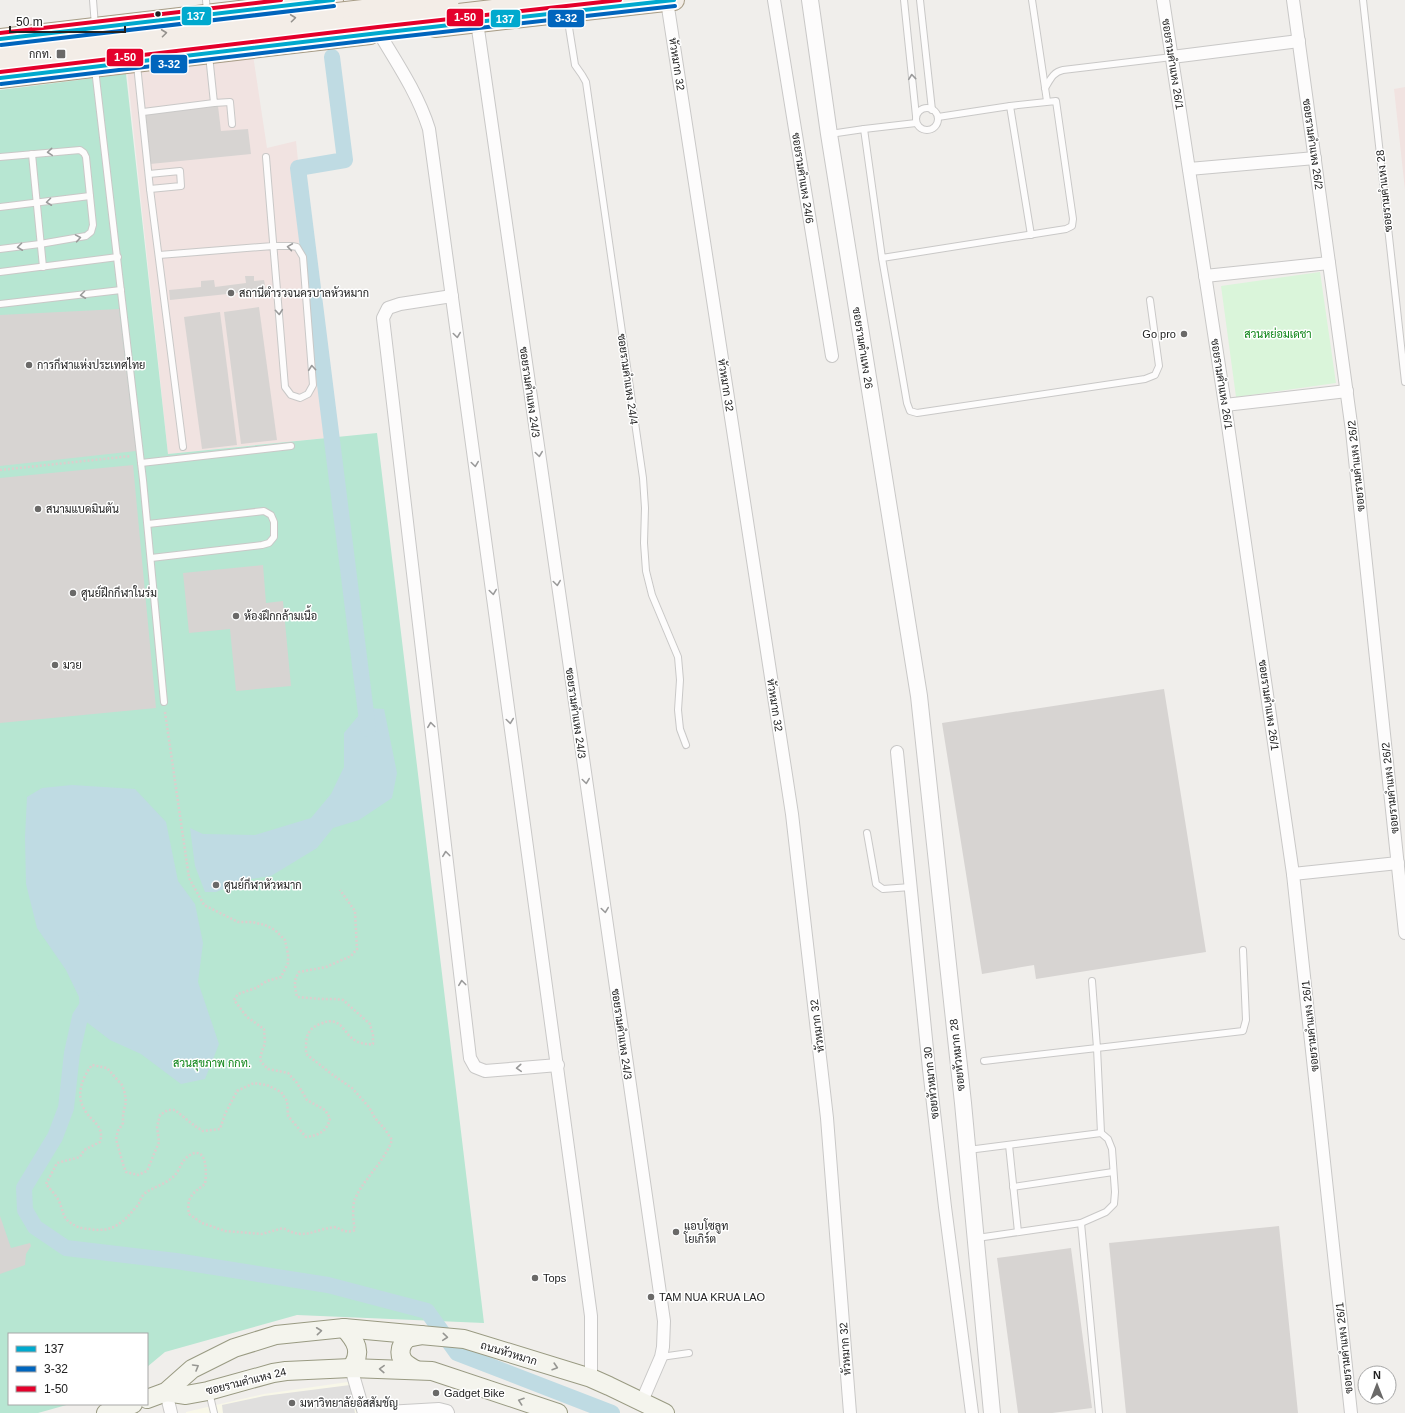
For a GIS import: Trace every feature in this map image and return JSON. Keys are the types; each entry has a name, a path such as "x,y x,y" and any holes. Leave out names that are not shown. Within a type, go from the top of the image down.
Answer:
{"main road":[{"path":"0,39 132,24 206,7 333,0"},
{"path":"0,52 449,0"},
{"path":"0,67 573,6 670,0"},
{"path":"0,78 477,22 573,6"},
{"path":"132,24 137,62"},
{"path":"93,28 95,67"},
{"path":"344,1328 354,1340 358,1349 351,1368 432,1370 558,1413"},
{"name":"ถนนหัวหมาก","path":"344,1328 464,1339 590,1378 665,1413"},
{"name":"ซอยรามคำแหง 24","path":"148,1399 166,1392 192,1369 234,1348 276,1335 344,1328"},
{"path":"416,1370 406,1364 401,1358 400,1352 402,1346 408,1338 423,1335"},
{"name":"ซอยรามคำแหง 24","path":"166,1392 186,1395 208,1391 273,1373 310,1369 351,1368"},
{"path":"106,1413 130,1405"}],"street":[{"name":"หัวหมาก 32","path":"670,0 792,814 827,1118 850,1413"},
{"name":"ซอยรามคำแหง 24/6","path":"774,0 832,356"},
{"name":"ซอยรามคำแหง 26","path":"810,0 829,134 919,696"},
{"name":"ซอยรามคำแหง 26/1","path":"1163,0 1225,405 1293,874 1351,1413"},
{"name":"ซอยรามคำแหง 26/2","path":"1293,0 1352,431 1405,933"},
{"name":"ซอยรามคำแหง 24/3","path":"477,22 664,1321 661,1357 642,1401"},
{"path":"379,33 406,77 426,118 429,128 558,1065 591,1316 590,1378"},
{"path":"1172,57 1299,42"},
{"path":"1189,169 1315,158"},
{"path":"1205,276 1329,263"},
{"path":"452,296 400,304 388,308 383,318 470,1058 475,1067 485,1071 558,1065"},
{"path":"1225,405 1347,391"},
{"name":"ซอยหัวหมาก 28","path":"919,696 967,1150 992,1413"},
{"name":"ซอยหัวหมาก 30","path":"898,752 931,1084 945,1207 972,1413"},
{"path":"1293,874 1398,863"},
{"path":"351,1368 364,1413"},
{"path":"166,1392 171,1413"},
{"path":"369,1413 439,1409 447,1411 448,1413"}],"lane":[{"path":"93,0 93,28"},
{"path":"904,0 916,123 923,130 929,130 935,127 938,121 938,117 934,111 927,108 918,112 916,116"},
{"path":"920,0 932,110"},
{"path":"1032,0 1047,101"},
{"name":"ซอยรามคำแหง 28","path":"1364,0 1405,382"},
{"name":"ซอยรามคำแหง 24/4","path":"573,6 575,65 586,82 643,478 646,571 652,595 678,656 680,680 678,710 680,729 686,745"},
{"path":"209,53 214,103"},
{"path":"1045,88 1052,75 1063,70 1172,57"},
{"path":"137,62 150,189 183,447"},
{"path":"95,67 148,524 164,702"},
{"path":"882,258 1066,229 1072,226 1073,219 1058,103 1056,100 938,117"},
{"path":"143,112 230,102 232,124"},
{"path":"1010,106 1030,235"},
{"path":"829,134 916,123"},
{"path":"864,129 882,258 907,403 910,411 917,413 1146,379 1155,375 1159,366 1150,300"},
{"path":"0,157 80,150 86,157 93,226 91,232 86,236 0,249"},
{"path":"32,154 43,267"},
{"path":"159,255 273,246 297,247 303,257 313,385 308,394 300,398 291,395 285,387 273,246 266,157"},
{"path":"149,174 180,171 181,186 150,189"},
{"path":"0,207 90,196"},
{"path":"0,272 118,257"},
{"path":"0,304 121,290"},
{"path":"141,463 291,446"},
{"path":"148,524 264,512 271,515 274,522 274,537 269,542 262,545 151,558"},
{"path":"867,833 876,884 882,889 911,887"},
{"path":"984,1061 1243,1031 1246,1020 1243,950"},
{"path":"975,1238 1080,1223 1106,1212 1114,1204 1112,1149 1108,1139 1101,1133 1092,982"},
{"path":"967,1150 1101,1133"},
{"path":"1009,1145 1018,1232"},
{"path":"1013,1187 1113,1172"},
{"path":"1080,1223 1099,1413"},
{"path":"661,1357 689,1353"},
{"path":"208,1391 214,1413"}],"path":[{"path":"0,470 140,456"},
{"path":"164,702 189,878 204,905 238,922 252,922 265,925 275,930 285,940 288,963 281,977 238,994 234,1000 246,1017 264,1029 265,1043 260,1059 262,1063 268,1069 288,1073 297,1083 307,1100 325,1110 330,1118 328,1126 325,1130 316,1135 306,1137 288,1116 287,1101 281,1092 267,1084 254,1083 237,1091 225,1114 220,1129 203,1131 175,1110 168,1110 160,1115 157,1127 160,1142 147,1171 138,1175 126,1172 116,1139 118,1131 123,1123 123,1114 126,1102 122,1084 107,1068 92,1065 83,1080 81,1100 84,1110 100,1129 102,1136 100,1142 84,1150 80,1157 57,1163 46,1184 58,1200 65,1219 79,1228 106,1231 129,1217 137,1207 142,1196 153,1188 164,1184 174,1177 186,1158 195,1154 200,1154 204,1157 207,1174 206,1184 194,1193 187,1204 189,1214 202,1223 225,1231 256,1234 262,1234 283,1228 299,1235 314,1233 319,1229 336,1227 342,1231 350,1232 355,1230 354,1200 387,1152 392,1140 360,1096 352,1088 306,1054 306,1045 308,1034 313,1026 328,1021 336,1022 353,1040 367,1045 373,1044 373,1035 370,1024 343,1000 335,998 321,999 297,997 295,984 295,978 299,972 326,967 351,956 357,949 355,911 340,890"}],"shaded area":[{"name":"สถานีตำรวจนครบาลหัวหมาก","path":"253,55 267,148 296,141 326,438 168,454 127,69"},
{"path":"1405,87 1405,190 1394,89"},
{"name":"มหาวิทยาลัยอัสสัมชัญ","path":"355,1381 360,1413 186,1413 264,1394"},
{"name":"มหาวิทยาลัยอัสสัมชัญ","path":"350,1385 355,1413 223,1413 222,1405 264,1396"}],"green space":[{"name":"ศูนย์กีฬาหัวหมาก","path":"126,74 168,454 377,433 484,1323 297,1315 165,1352 148,1366 148,1333 8,1333 8,1405 66,1405 38,1413 0,1413 0,90"},
{"name":"สวนหย่อมเดชา","path":"1320,272 1336,383 1236,397 1221,286"}],"water":[{"path":"365,708 384,709 397,773 392,798 359,820 333,828 317,848 271,876 245,880 216,892 205,892 195,866 190,828 203,834 255,835 311,818 331,794 344,767 344,733"},
{"path":"72,785 135,789 166,822 178,881 195,904 203,943 198,982 219,1044 205,1079 181,1084 141,1054 110,1040 80,1017 79,997 66,970 37,928 26,884 25,837 27,797 42,788"}],"building":[{"path":"218,106 221,131 248,129 251,154 150,164 145,115"},
{"path":"245,276 254,276 254,281 264,280 266,290 170,300 169,290 201,287 201,281 214,280 215,287 246,283"},
{"path":"259,307 277,440 241,444 224,312"},
{"path":"119,309 136,451 0,466 0,315"},
{"path":"220,312 237,445 202,449 184,317"},
{"name":"ศูนย์ฝึกกีฬาในร่ม","path":"133,465 156,708 0,723 0,478"},
{"name":"ห้องฝึกกล้ามเนื้อ","path":"263,565 266,603 283,601 291,686 236,691 230,629 189,633 183,573"},
{"path":"1164,689 1206,952 1036,979 1034,965 982,974 942,723"},
{"path":"0,1216 11,1248 30,1243 31,1246 26,1254 25,1265 0,1274"},
{"path":"1279,1226 1298,1413 1126,1413 1109,1243"},
{"path":"1071,1248 1092,1408 1052,1413 1018,1413 997,1258"}],"waterway":[{"path":"332,57 345,160 298,168 368,729"},
{"path":"92,999 80,1017 72,1053 66,1108 55,1137 24,1188 25,1210 35,1227 66,1248 176,1261 328,1285 427,1311 457,1353 612,1413"}],"transit line":[{"name":"1-50","path":"0,33 281,0"},
{"name":"137","path":"0,39 333,0"},
{"name":"1-50","path":"0,72 620,0"},
{"name":"137","path":"0,78 674,0"},
{"name":"3-32","path":"1,45 334,6"},
{"name":"3-32","path":"1,84 675,6"}],"place":[{"name":"กกท.","path":"61,54"},
{"name":"สถานีตำรวจนครบาลหัวหมาก","path":"231,293"},
{"name":"Go pro","path":"1184,334"},
{"name":"การกีฬาแห่งประเทศไทย","path":"29,365"},
{"name":"สนามแบดมินตัน","path":"38,509"},
{"name":"ศูนย์ฝึกกีฬาในร่ม","path":"73,593"},
{"name":"ห้องฝึกกล้ามเนื้อ","path":"236,616"},
{"name":"มวย","path":"55,665"},
{"name":"ศูนย์กีฬาหัวหมาก","path":"216,885"},
{"name":"แอบโซลูท โยเกิร์ต","path":"676,1232"},
{"name":"Tops","path":"535,1278"},
{"name":"TAM NUA KRUA LAO","path":"651,1297"},
{"name":"Gadget Bike","path":"436,1393"},
{"name":"มหาวิทยาลัยอัสสัมชัญ","path":"292,1403"}],"park label":[{"name":"สวนสุขภาพ กกท.","path":"212,1063"}]}
